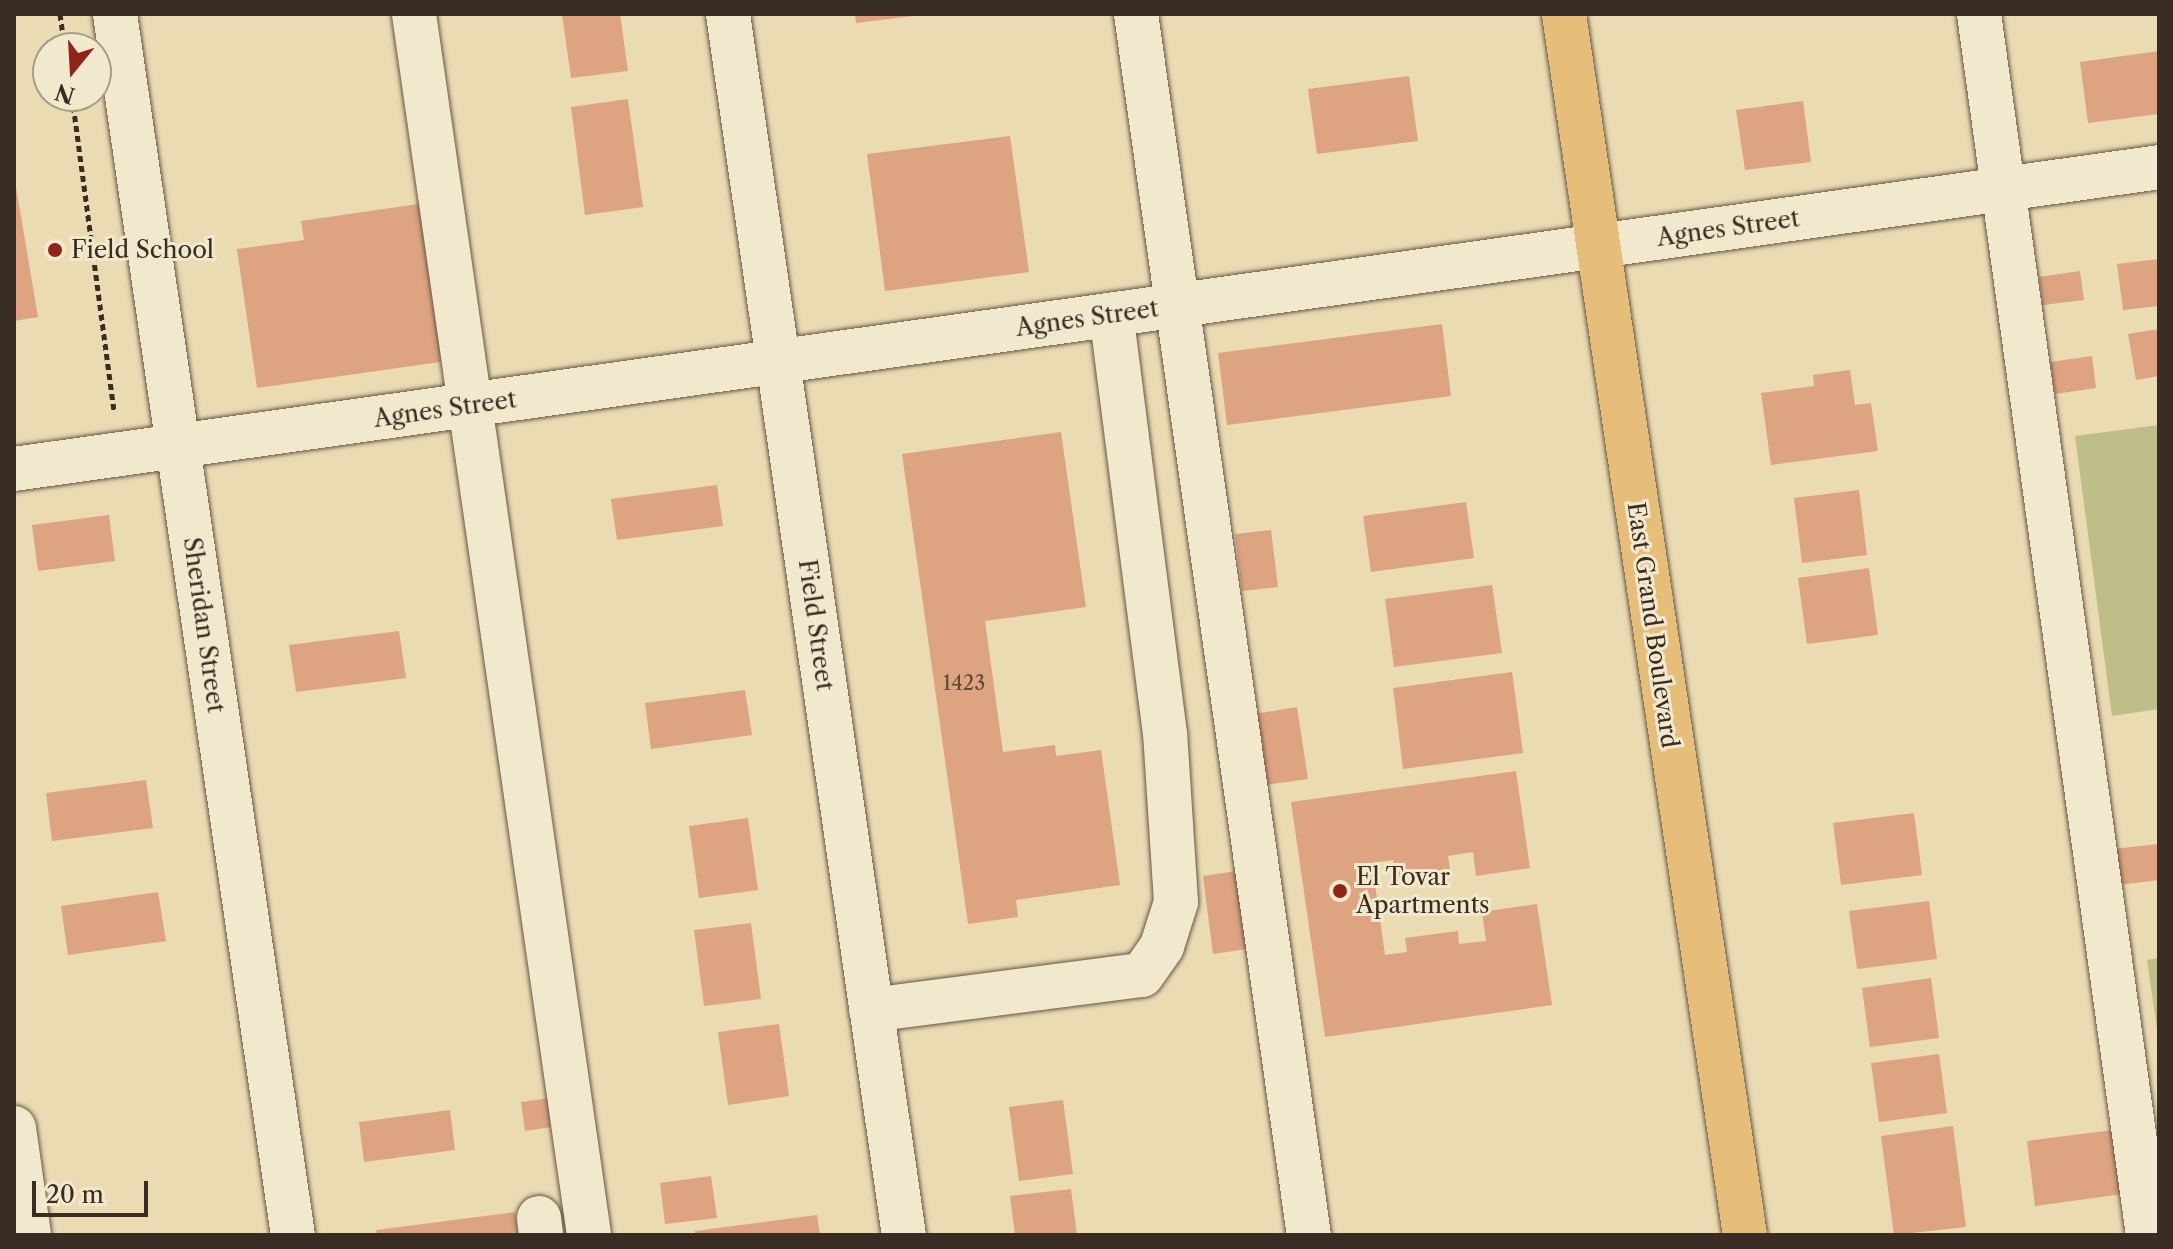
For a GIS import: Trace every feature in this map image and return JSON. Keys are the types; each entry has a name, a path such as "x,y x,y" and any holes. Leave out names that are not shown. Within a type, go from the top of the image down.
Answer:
{"main road":[{"name":"East Grand Boulevard","path":"1564,14 1745,1235"}],"street":[{"name":"Sheridan Street","path":"115,14 293,1235"},
{"path":"414,14 589,1235"},
{"name":"Field Street","path":"728,14 904,1235"},
{"path":"1136,14 1309,1235"},
{"path":"1979,14 2148,1235"},
{"name":"Agnes Street","path":"14,469 2159,167"},
{"path":"871,1010 1142,975 1162,946 1176,902 1165,734 1111,315"},
{"path":"14,1128 29,1235"}],"path":[{"path":"74,112 117,409 102,411"}],"green space":[{"path":"2159,425 2159,709 2112,716 2075,436"},
{"path":"2159,958 2159,1043 2147,960"}],"building":[{"path":"562,14 620,14 628,71 571,78"},
{"path":"855,14 913,14 913,16 856,23"},
{"path":"2159,51 2159,114 2088,123 2080,62"},
{"path":"1409,76 1418,141 1317,154 1308,89"},
{"path":"628,99 643,207 585,215 571,107"},
{"path":"1803,101 1811,162 1745,170 1736,110"},
{"path":"1010,136 1029,272 885,291 867,154"},
{"path":"14,175 38,317 14,321"},
{"path":"425,203 447,361 257,388 237,249 304,240 301,221"},
{"path":"2159,259 2159,306 2123,310 2117,264"},
{"path":"2080,271 2084,300 2043,305 2039,277"},
{"path":"1442,324 1451,396 1227,425 1218,353"},
{"path":"2159,329 2159,376 2136,380 2128,334"},
{"path":"2092,356 2096,388 2055,394 2050,362"},
{"path":"1850,370 1855,405 1871,403 1878,451 1771,465 1761,393 1814,386 1813,375"},
{"path":"1061,432 1086,607 985,621 1003,752 1055,745 1056,756 1101,750 1120,885 1016,900 1018,917 968,924 902,454"},
{"path":"717,485 723,526 617,540 611,499"},
{"path":"1859,490 1867,555 1802,563 1794,498"},
{"path":"1466,502 1474,558 1371,572 1363,516"},
{"path":"109,515 115,561 38,571 32,525"},
{"path":"1271,530 1278,587 1242,591 1235,534"},
{"path":"1869,568 1878,635 1807,644 1798,578"},
{"path":"1492,585 1502,653 1394,667 1385,599"},
{"path":"399,631 406,678 296,692 289,645"},
{"path":"1512,672 1523,753 1403,769 1393,688"},
{"path":"745,690 752,735 651,749 645,703"},
{"path":"1297,707 1308,779 1265,785 1254,714"},
{"name":"El Tovar Apartments","path":"1516,771 1530,868 1476,876 1473,852 1448,856 1450,870 1395,877 1393,860 1372,863 1385,955 1407,952 1405,938 1458,931 1459,944 1486,941 1482,912 1537,904 1552,1005 1325,1037 1291,802"},
{"path":"146,780 153,828 52,841 46,793"},
{"path":"1914,813 1922,875 1841,885 1833,823"},
{"path":"748,818 758,890 699,898 689,826"},
{"path":"2158,844 2159,880 2118,885 2113,849"},
{"path":"1244,870 1254,948 1213,954 1203,876"},
{"path":"158,892 166,941 68,955 61,906"},
{"path":"1929,901 1937,959 1857,969 1849,911"},
{"path":"751,923 761,999 704,1006 694,930"},
{"path":"1931,978 1939,1038 1870,1047 1862,988"},
{"path":"779,1024 789,1096 728,1105 718,1032"},
{"path":"1939,1054 1947,1113 1879,1122 1871,1063"},
{"path":"556,1097 559,1126 525,1131 521,1102"},
{"path":"1063,1100 1073,1174 1019,1181 1009,1107"},
{"path":"450,1110 455,1150 364,1162 359,1122"},
{"path":"1953,1126 1966,1227 1894,1235 1881,1136"},
{"path":"2121,1129 2130,1193 2035,1206 2027,1141"},
{"path":"711,1176 717,1218 665,1224 660,1183"},
{"path":"1071,1189 1077,1235 1015,1235 1010,1196"},
{"path":"515,1212 518,1235 377,1235 376,1230"},
{"path":"817,1215 820,1235 695,1235 695,1231"}],"place":[{"name":"Field School","path":"55,250"},
{"name":"El Tovar Apartments","path":"1340,891"}]}
